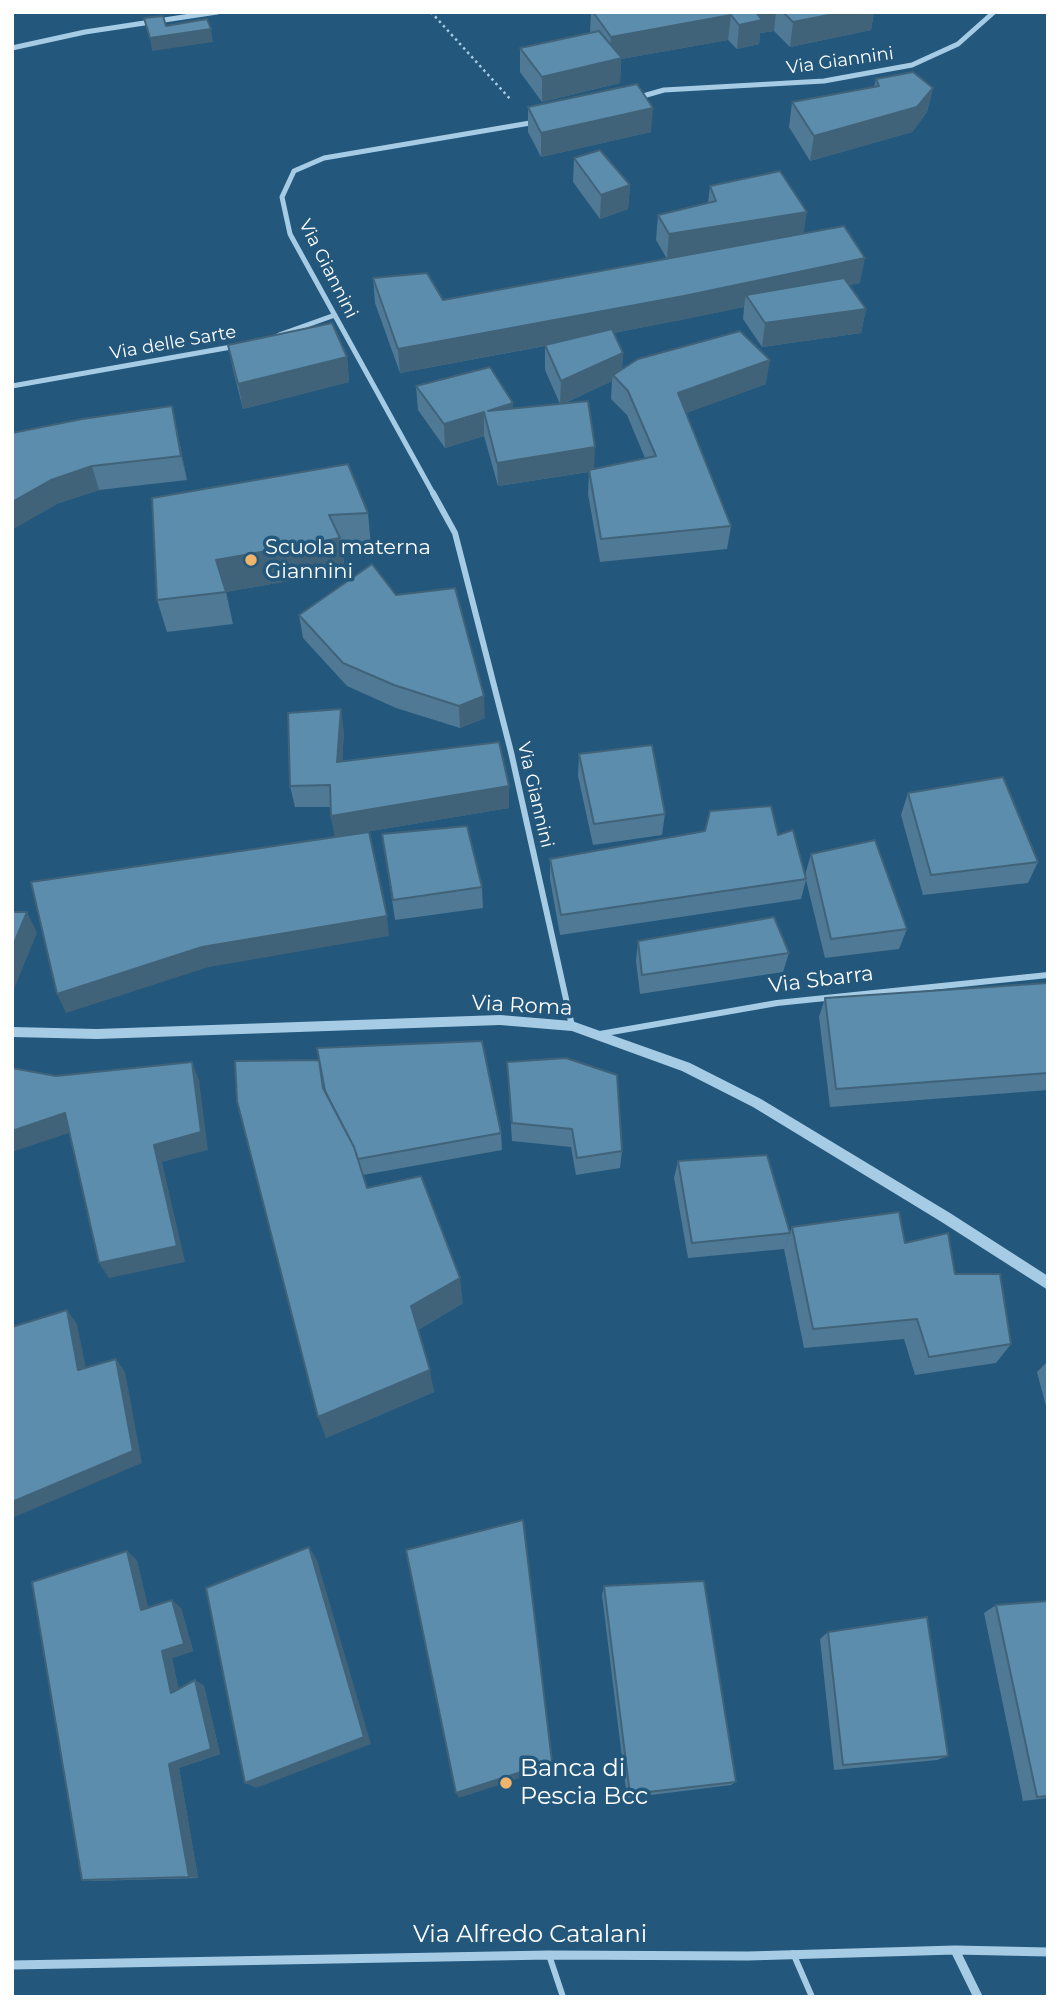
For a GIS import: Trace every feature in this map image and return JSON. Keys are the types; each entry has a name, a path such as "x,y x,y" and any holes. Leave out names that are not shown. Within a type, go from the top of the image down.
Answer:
{"street":[{"path":"12,48 85,32 216,12"},
{"name":"Via Giannini","path":"625,100 664,90 824,81 912,65 958,44 994,12"},
{"name":"Via Giannini","path":"545,120 324,159 294,172 282,197 290,234 455,533 511,752 572,1026"},
{"path":"275,336 335,315"},
{"name":"Via delle Sarte","path":"12,386 243,345"},
{"name":"Via Sbarra","path":"600,1034 777,1003 1048,975"},
{"name":"Via Roma","path":"12,1032 97,1034 500,1020 572,1026 686,1067 757,1103 945,1217 1048,1284"},
{"path":"955,1951 978,1997"},
{"name":"Via Alfredo Catalani","path":"12,1965 549,1955 748,1956 793,1953 1048,1952"}],"lane":[{"path":"793,1953 812,1997"},
{"path":"549,1955 563,1997"}],"path":[{"path":"431,12 518,108 524,125"}],"building":[{"path":"593,12 756,12 762,20 739,25 731,15 611,37"},
{"path":"783,12 844,12 793,22"},
{"path":"163,16 166,26 207,19 211,29 150,38 144,18"},
{"path":"599,31 622,58 542,77 520,48"},
{"path":"913,72 933,88 917,107 814,136 792,102 879,86 876,79"},
{"path":"637,84 653,108 541,133 528,107"},
{"path":"600,150 630,185 601,195 574,158"},
{"path":"780,171 807,212 669,234 658,215 716,201 710,186"},
{"path":"844,226 865,258 684,296 398,349 373,278 427,273 443,300"},
{"path":"844,278 866,309 765,323 746,295"},
{"path":"332,323 347,357 238,384 228,345"},
{"path":"612,329 623,353 561,381 545,345"},
{"path":"740,331 770,360 678,393 731,526 601,539 589,470 656,456 628,391 613,375 638,359"},
{"path":"490,367 513,403 488,411 588,401 595,447 497,463 484,412 444,424 416,386"},
{"path":"172,406 181,456 92,466 51,480 12,502 12,433 82,419"},
{"path":"348,464 368,513 329,515 340,538 216,560 226,592 157,600 152,498"},
{"path":"372,564 396,595 455,588 484,696 459,706 394,685 343,663 299,615"},
{"path":"341,709 337,762 499,742 509,786 331,816 330,785 290,786 288,713"},
{"path":"652,745 665,814 594,824 579,754"},
{"path":"1003,777 1038,862 931,875 908,793"},
{"path":"771,806 778,835 793,830 806,879 561,915 550,859 705,831 710,811"},
{"path":"467,826 482,887 393,900 382,834"},
{"path":"369,832 387,916 202,947 57,994 31,882"},
{"path":"875,840 907,929 831,939 811,854"},
{"path":"12,912 27,912 12,948"},
{"path":"774,917 789,953 642,975 638,941"},
{"path":"1048,983 1048,1073 836,1089 825,998"},
{"path":"482,1041 501,1133 358,1159 325,1091 317,1048"},
{"path":"566,1058 617,1075 622,1151 577,1158 572,1129 512,1123 507,1062"},
{"path":"319,1060 323,1088 354,1147 367,1188 421,1176 460,1278 411,1306 430,1370 318,1417 237,1101 235,1061"},
{"path":"192,1062 201,1132 154,1145 177,1246 99,1263 65,1113 12,1131 12,1068 56,1076"},
{"path":"767,1155 790,1233 692,1243 678,1161"},
{"path":"899,1212 905,1243 948,1233 955,1274 1000,1274 1011,1344 929,1357 917,1319 813,1329 792,1227"},
{"path":"67,1310 78,1370 116,1359 133,1451 12,1502 12,1327"},
{"path":"523,1520 552,1762 456,1793 406,1550"},
{"path":"309,1547 364,1737 245,1783 206,1588"},
{"path":"127,1551 141,1610 172,1600 184,1644 162,1651 171,1693 195,1680 211,1749 169,1764 189,1877 82,1880 32,1582"},
{"path":"704,1581 736,1782 630,1794 604,1586"},
{"path":"1048,1601 1048,1796 1037,1797 996,1605"},
{"path":"927,1617 948,1756 843,1765 828,1632"}],"place":[{"name":"Scuola materna Giannini","path":"251,560"},
{"name":"Banca di Pescia Bcc","path":"506,1783"}]}
